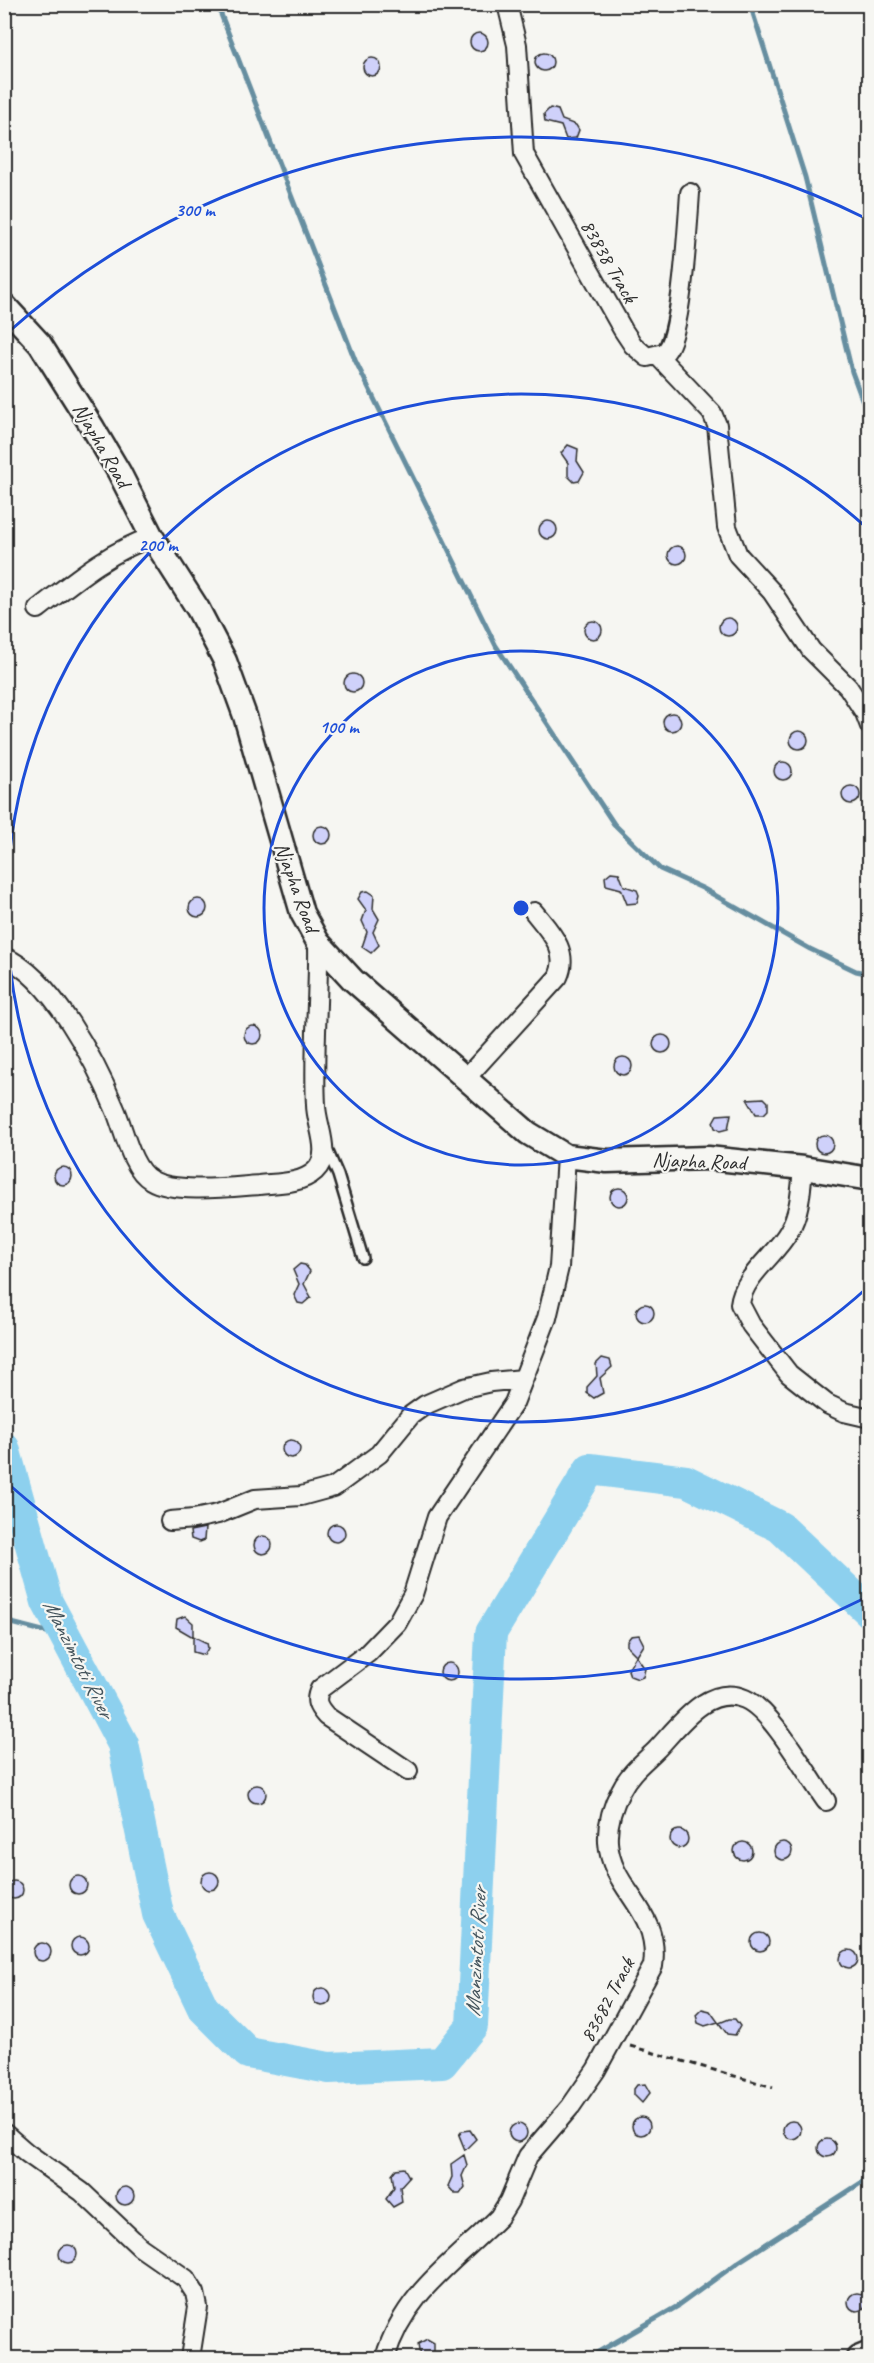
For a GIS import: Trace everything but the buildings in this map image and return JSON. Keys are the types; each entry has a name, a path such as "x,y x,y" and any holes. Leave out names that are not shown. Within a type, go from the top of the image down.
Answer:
{"street":[{"name":"83838 Track","path":"507,4 517,45 524,154 633,345 647,357 658,356"},
{"path":"690,193 683,271 674,330 668,351 658,356 712,413 717,425 727,527 738,555 772,592 811,650 848,687 865,712 870,726"},
{"name":"Njapha Road","path":"4,305 40,344 119,472 152,537 198,609 225,661 245,716 302,913 318,942 353,980 528,1133 566,1156 607,1161 708,1158 803,1168 870,1179"},
{"path":"38,609 104,559 127,546 152,537"},
{"path":"466,1078 558,977 562,968 562,951 534,912"},
{"path":"4,957 15,963 50,996 73,1025 115,1108 133,1160 151,1181 184,1187 293,1182 315,1171 321,1159 323,1142 316,1109 318,942"},
{"path":"408,1771 326,1716 318,1707 316,1696 320,1689 368,1653 397,1623 413,1594 437,1517 514,1403 547,1318 560,1266 566,1156"},
{"path":"803,1168 798,1207 792,1226 745,1288 740,1304 751,1325 789,1374 827,1404 844,1412 870,1418"},
{"path":"170,1521 218,1514 255,1499 301,1496 334,1487 379,1454 411,1414 425,1405 464,1388 491,1382 523,1379"},
{"name":"83682 Track","path":"385,2358 394,2330 410,2303 499,2217 509,2201 528,2156 571,2106 653,1966 655,1951 653,1933 612,1864 608,1839 611,1814 621,1789 639,1766 700,1705 723,1696 736,1695 748,1700 777,1728 826,1801"},
{"path":"4,2133 27,2153 82,2192 140,2247 186,2279 195,2293 198,2307 190,2358"},
{"path":"858,2358 870,2353"}],"lane":[{"path":"323,1142 338,1175 363,1258"}],"path":[{"path":"611,2041 773,2086"}],"waterway":[{"path":"217,4 355,360 496,646 614,824 660,869 702,888 810,949 856,971 870,974"},
{"path":"750,4 805,177 852,372 870,421"},
{"name":"Manzimtoti River","path":"4,1448 47,1602 123,1744 158,1914 203,2008 248,2053 329,2068 442,2063 472,2026 491,1633 590,1469 686,1481 780,1527 870,1612"},
{"path":"4,1621 66,1637"},
{"path":"588,2358 678,2306 740,2261 870,2177"}]}
